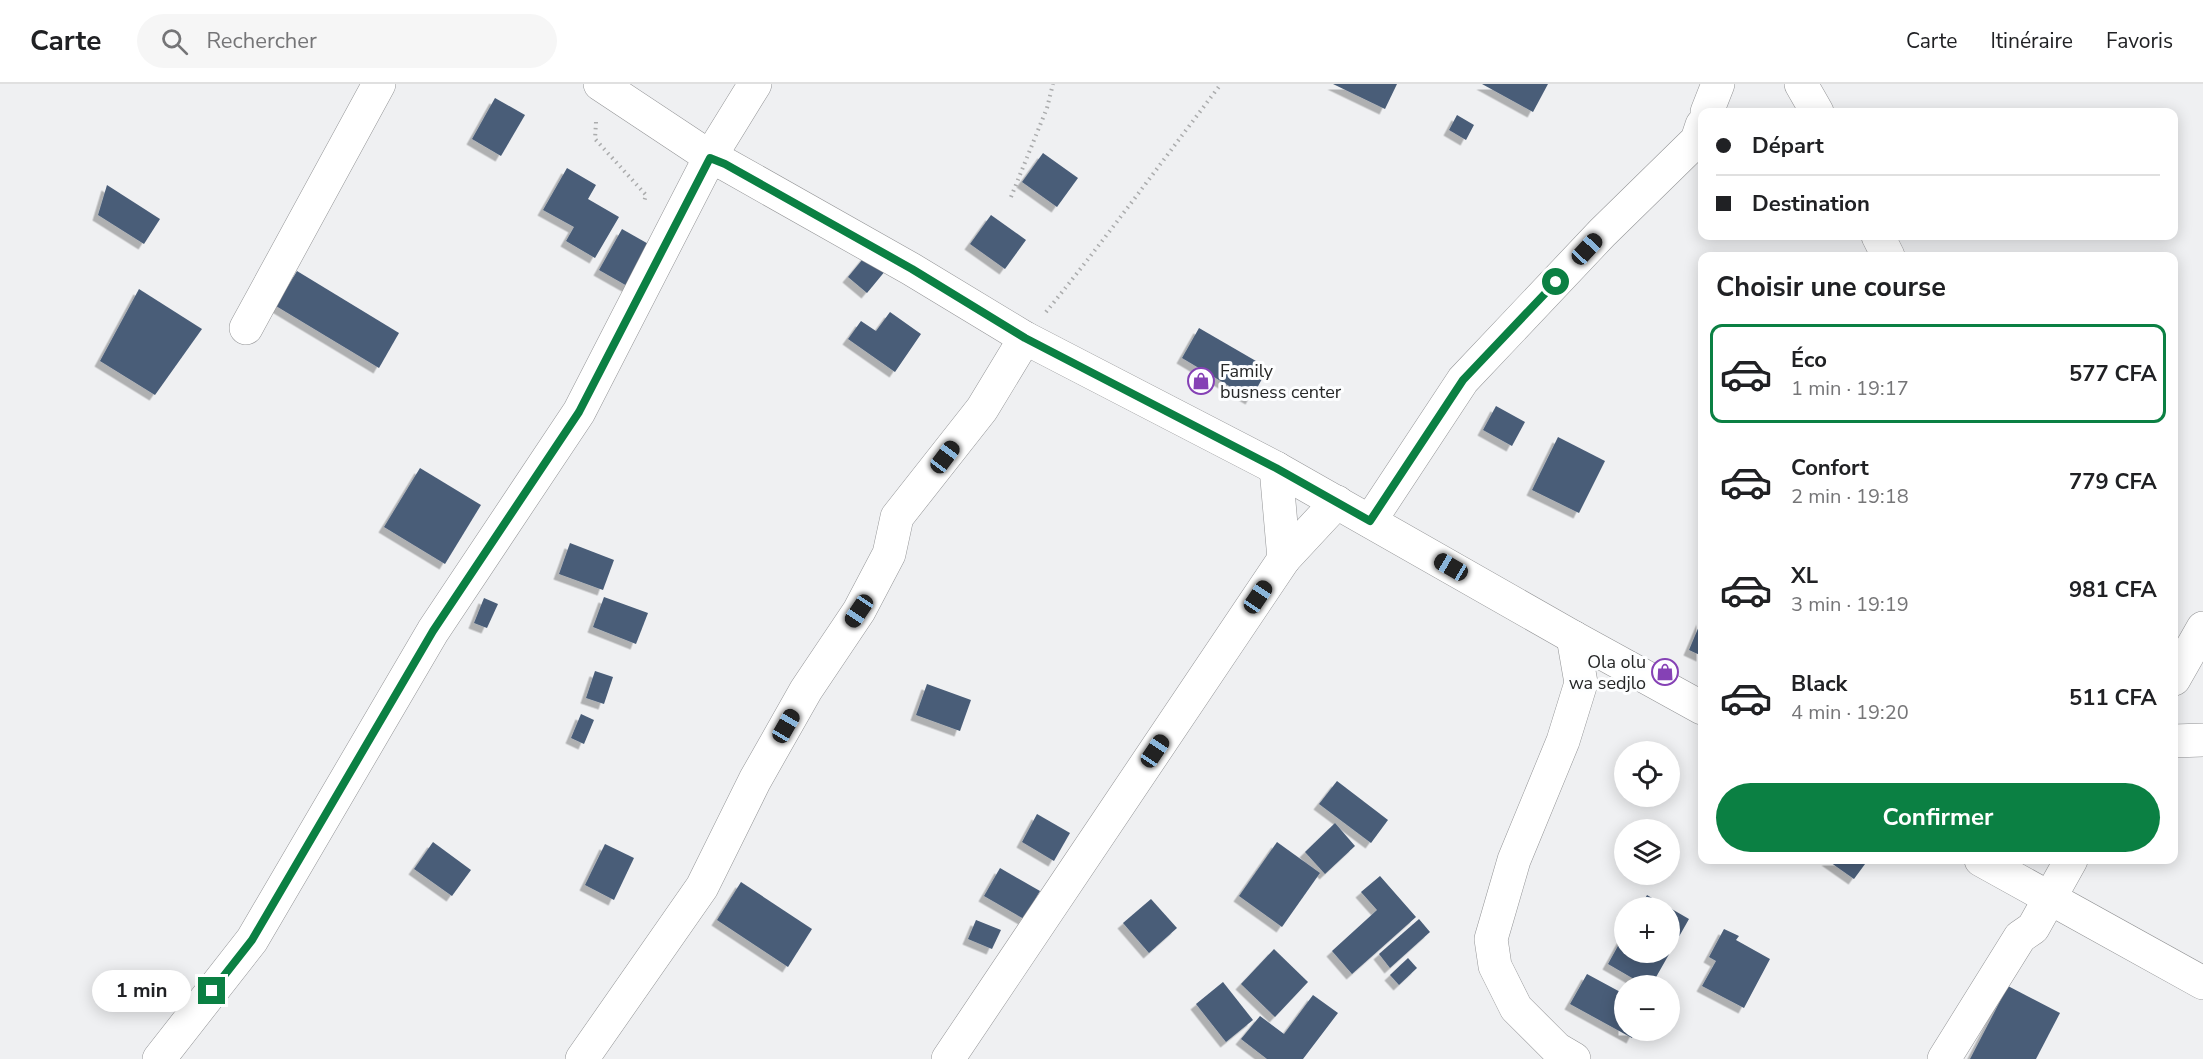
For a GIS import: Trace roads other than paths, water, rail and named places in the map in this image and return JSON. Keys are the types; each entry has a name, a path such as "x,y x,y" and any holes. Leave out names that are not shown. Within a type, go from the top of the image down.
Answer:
{"street":[{"path":"246,328 379,84"},
{"path":"600,84 710,158 725,164 901,263 1025,338 1276,468 1698,706"},
{"path":"159,1059 252,940 433,631 579,412 710,158 755,84"},
{"path":"1709,108 1718,84"},
{"path":"1802,84 1815,108"},
{"path":"1370,521 1463,380 1602,233 1698,137"},
{"path":"582,1059 702,887 755,780 795,710 864,602 889,554 897,517 982,410 1025,338"},
{"path":"1276,468 1284,558"},
{"path":"948,1059 1284,558 1337,502"},
{"path":"2184,664 2203,628"},
{"path":"1573,637 1581,683 1563,741 1514,860 1491,939 1495,966 1516,1008 1557,1048 1574,1059"},
{"path":"2178,741 2203,740"},
{"path":"1988,864 2203,983"},
{"path":"1944,1059 2020,937 2033,928 2069,864"}],"place":[{"name":"Family busness center","path":"1201,381"},
{"name":"Ola olu wa sedjlo","path":"1665,672"}]}
